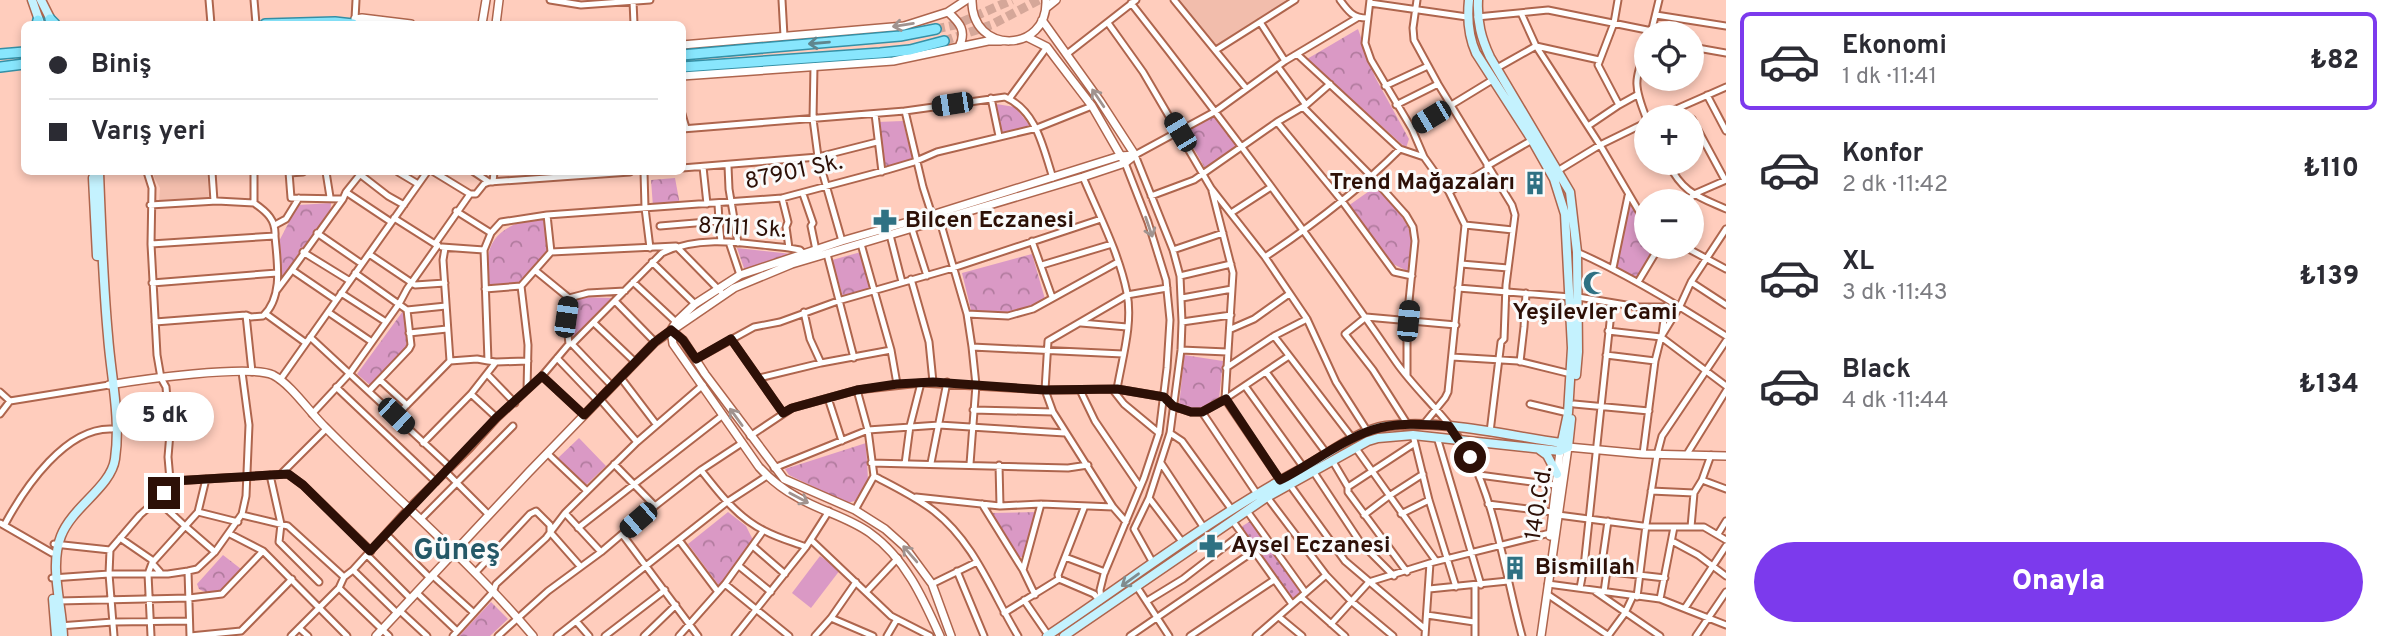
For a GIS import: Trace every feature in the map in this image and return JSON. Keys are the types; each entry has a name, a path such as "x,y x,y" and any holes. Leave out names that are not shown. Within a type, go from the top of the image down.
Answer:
{"main road":[{"path":"32,0 45,21"},
{"path":"41,0 46,21"},
{"path":"1469,0 1467,17 1473,46 1532,140 1561,196 1567,230 1578,352 1574,404 1563,447"},
{"path":"1478,0 1477,17 1481,37 1570,192 1577,252 1571,374 1563,447"},
{"path":"686,55 900,36 936,29"},
{"path":"686,67 880,53 910,50 944,41"},
{"path":"12,54 21,46"},
{"path":"0,54 21,52"},
{"path":"0,67 21,64"},
{"path":"55,547 72,515 109,474 114,464 117,436 101,321 96,175"},
{"path":"63,636 58,629 56,601 55,547 58,528 110,463 111,385"},
{"path":"1544,440 1558,433 1566,423"},
{"path":"1064,636 1232,520 1290,485 1308,470 1368,432 1408,425 1449,426 1544,440 1563,447"},
{"path":"1354,443 1378,438 1437,437 1537,448 1563,447"},
{"path":"1537,448 1547,454 1557,474"},
{"path":"1047,636 1257,494 1280,480 1308,470"}],"street":[{"path":"209,0 211,21"},
{"path":"254,0 256,21"},
{"path":"354,21 356,0"},
{"path":"482,21 486,0"},
{"path":"496,21 499,0"},
{"path":"550,0 581,5 650,0"},
{"path":"782,0 784,36"},
{"path":"686,45 904,26 948,12 966,0"},
{"path":"972,0 977,23 987,34 1001,41"},
{"path":"686,76 908,59 959,47 1015,41 1027,37 1042,20 1046,4 1056,0"},
{"path":"1174,0 1246,88"},
{"path":"1216,50 1293,0"},
{"path":"1340,0 1357,18"},
{"path":"1417,0 1414,40 1438,85 1512,205 1515,215 1508,268 1504,339 1501,342 1490,433"},
{"path":"1548,10 1550,0"},
{"path":"1618,0 1614,23 1598,65 1619,105"},
{"path":"1655,21 1659,0"},
{"path":"633,1 634,21"},
{"path":"1067,54 1134,1 1407,376 1459,440 1479,475 1522,636"},
{"path":"1423,425 1448,392 1465,225 1449,192 1424,157 1412,129 1371,60 1365,43 1367,18 1370,2 1467,17"},
{"path":"1477,17 1548,10 1634,28"},
{"path":"948,12 958,20 963,30 959,47"},
{"path":"1521,13 1536,46 1600,145 1634,204"},
{"path":"1656,15 1726,26"},
{"path":"356,21 362,18 386,21"},
{"path":"940,636 920,593 898,558 870,533 829,511 797,498 767,476 673,344 671,330 676,322 695,303 740,275 842,241 1135,155 1216,111 1285,61 1357,18 1367,18"},
{"path":"1042,20 1135,155 1173,250 1180,276 1181,350 1170,433 1149,498 1133,529 1153,563"},
{"path":"1260,22 1285,61"},
{"path":"1108,23 1143,72 1211,188 1265,257 1307,319 1336,382 1368,432"},
{"path":"1027,37 1047,47 1093,106 1122,159 1148,222 1167,288 1170,320 1159,433 1105,572 1100,601"},
{"path":"1497,68 1536,46 1600,60"},
{"path":"1009,99 1047,47"},
{"path":"1704,49 1726,53"},
{"path":"1298,55 1400,149 1424,157"},
{"path":"814,66 813,119 818,157 842,241"},
{"path":"1278,66 1304,106 1372,177 1406,215 1413,227 1415,241 1408,321 1407,376"},
{"path":"1385,86 1428,66"},
{"path":"1412,129 1494,79"},
{"path":"1152,196 1194,180 1304,106 1330,84"},
{"path":"1396,105 1438,85"},
{"path":"1686,105 1726,87"},
{"path":"1637,91 1641,105"},
{"path":"1588,126 1637,95"},
{"path":"1707,95 1726,131"},
{"path":"686,128 875,114 1005,97 1027,113 1037,128 1053,178"},
{"path":"992,98 999,136"},
{"name":"87901 Sk.","path":"491,233 501,222 547,215 733,203 803,194 882,172 937,152 1037,128 1093,106"},
{"path":"905,111 932,215"},
{"path":"875,114 882,172"},
{"path":"1277,122 1342,201 1394,272 1412,276"},
{"path":"1559,170 1634,128"},
{"path":"1449,192 1532,140"},
{"path":"686,168 818,157 877,142"},
{"path":"1704,145 1726,180 1704,190"},
{"path":"1265,257 1303,232 1372,177 1400,149"},
{"path":"376,636 655,342 723,294 756,278 1083,177 1122,159"},
{"path":"728,166 738,243"},
{"path":"703,167 707,204"},
{"path":"148,175 152,188 152,282 161,378 166,387 170,433 168,457 170,480 173,481"},
{"path":"212,175 214,201"},
{"path":"254,175 254,203"},
{"path":"289,175 291,198 343,199"},
{"path":"326,175 330,197"},
{"path":"266,314 276,291 358,175"},
{"path":"364,175 388,196 404,205"},
{"path":"403,175 418,184"},
{"path":"280,380 425,175"},
{"path":"439,175 471,194 476,194 484,184 491,182 588,175"},
{"path":"479,175 491,182"},
{"path":"491,182 493,175"},
{"path":"645,175 645,208 650,248"},
{"path":"1674,175 1685,189"},
{"path":"1083,177 1112,244 1127,295 1127,327 1115,390 1124,404 1159,433"},
{"path":"1231,213 1271,187"},
{"path":"1211,188 1231,264 1231,329 1227,352 1226,399 1280,480"},
{"path":"346,192 445,248 484,250"},
{"path":"312,414 350,373 399,304 456,211 471,194"},
{"path":"803,194 813,223 811,226 816,250"},
{"path":"1613,268 1628,195"},
{"path":"275,225 286,219 299,198"},
{"path":"782,198 788,222 786,227 789,248"},
{"path":"1704,199 1726,209"},
{"path":"150,205 237,200 254,203 268,214 275,225 276,291"},
{"path":"718,204 721,242"},
{"path":"456,211 491,233 484,250 488,361"},
{"path":"485,289 521,286 536,271 551,252 547,215"},
{"path":"696,359 754,327 780,322 838,301 953,268 1101,219"},
{"path":"660,226 719,221"},
{"path":"940,221 967,314 972,347 976,384 970,464"},
{"path":"1465,225 1513,230"},
{"path":"912,229 927,276"},
{"path":"1661,337 1691,282 1726,229"},
{"path":"317,233 362,264"},
{"path":"1173,250 1223,233"},
{"path":"890,235 902,282"},
{"path":"151,244 275,236"},
{"path":"1032,241 1052,297"},
{"path":"729,242 740,275"},
{"name":"87111 Sk.","path":"344,577 354,570 409,508 496,418 542,376 662,253 690,243 729,242 789,248 800,250 804,254"},
{"path":"861,244 891,350 897,384"},
{"path":"1042,265 1112,244"},
{"path":"551,252 676,246 723,294"},
{"path":"445,248 443,260 450,361"},
{"path":"1547,594 1609,636 1635,597 1662,436 1726,339 1680,306 1613,268 1577,252"},
{"path":"303,253 350,281"},
{"path":"369,254 415,285 445,283"},
{"path":"827,254 854,358"},
{"path":"1704,256 1726,268"},
{"path":"1638,282 1652,259"},
{"path":"652,262 695,303"},
{"path":"967,314 1008,316 1033,309 1118,262"},
{"path":"1180,276 1231,264"},
{"path":"1461,264 1508,268"},
{"path":"292,270 336,300"},
{"path":"536,271 569,298"},
{"path":"152,282 277,273"},
{"path":"355,274 407,310 446,306"},
{"path":"911,279 929,342 933,382"},
{"path":"633,282 676,322"},
{"path":"1691,282 1726,305"},
{"path":"521,286 526,324 527,390"},
{"path":"1126,522 1053,412 1045,390 1048,341 1127,295 1167,288"},
{"path":"1458,288 1574,297 1647,308 1666,307"},
{"path":"1182,298 1232,289"},
{"path":"569,298 588,293 625,291"},
{"path":"341,293 386,323"},
{"path":"1520,362 1526,293"},
{"path":"1231,329 1254,319 1289,294"},
{"path":"569,298 566,317 571,344 612,386"},
{"path":"1643,454 1655,361 1668,299"},
{"path":"615,301 655,342"},
{"path":"1580,589 1612,303"},
{"path":"369,391 411,345 407,310"},
{"path":"328,312 372,342"},
{"path":"804,312 810,339 821,363"},
{"path":"156,323 266,314 308,340 350,373 423,443 489,515"},
{"path":"246,315 252,372"},
{"path":"1182,322 1231,315"},
{"path":"1408,425 1373,370 1345,334 1366,317 1456,324"},
{"path":"1226,368 1274,336 1307,319"},
{"path":"594,323 635,362"},
{"path":"1082,323 1127,327"},
{"path":"409,333 447,329"},
{"path":"671,330 683,340 784,480 855,510 885,529 904,546 932,584 951,636"},
{"path":"1608,331 1661,337 1726,388 1687,454"},
{"path":"1274,336 1354,443 1433,562 1425,632"},
{"path":"731,339 783,413"},
{"path":"972,347 1123,354"},
{"path":"759,379 821,363 891,350"},
{"path":"1181,350 1227,352"},
{"path":"1606,355 1655,361"},
{"path":"750,436 783,413 828,398 857,390 933,382 1045,390 1115,390 1164,397 1173,406 1191,412 1202,412 1289,356"},
{"path":"1451,357 1520,362 1571,374"},
{"path":"558,358 636,442"},
{"path":"396,416 450,361 528,361"},
{"path":"423,443 471,394 496,362"},
{"path":"55,578 188,571 197,569 215,552 242,515 246,496 249,425 242,372"},
{"path":"0,414 10,401 111,385 242,372 272,374 455,551 519,617 533,636"},
{"path":"1266,372 1329,457 1348,487 1348,492 1407,572"},
{"path":"488,374 515,402"},
{"path":"542,376 584,415"},
{"path":"621,377 656,424"},
{"path":"380,380 407,405"},
{"path":"931,463 947,382"},
{"path":"905,464 921,383"},
{"path":"114,636 109,574 110,550 140,514 157,500 173,481 282,473 294,477 303,485 369,553 455,634 493,592 496,584 550,533 565,513 636,442 703,385"},
{"path":"1245,386 1360,542 1394,576"},
{"path":"336,387 436,482"},
{"path":"855,510 874,476 857,390"},
{"path":"1080,390 1095,421 1140,487"},
{"path":"0,392 10,401"},
{"path":"471,394 496,418"},
{"path":"828,398 842,441"},
{"path":"1530,404 1568,412"},
{"path":"1574,404 1649,411"},
{"path":"973,410 1053,412"},
{"path":"1202,412 1257,494"},
{"path":"578,528 723,415"},
{"path":"774,468 867,430 939,425 1065,433"},
{"path":"421,519 513,426"},
{"path":"110,550 55,547 2,524 48,462 81,435 102,428 112,429"},
{"path":"282,473 326,429"},
{"path":"1170,433 1182,441 1232,510"},
{"path":"1437,437 1478,585 1475,636"},
{"path":"1348,487 1414,439 1429,500 1456,587"},
{"path":"498,636 654,506 742,443"},
{"path":"1563,447 1657,455 1726,456"},
{"name":"140.Cd.","path":"1550,565 1555,485 1563,447"},
{"name":"140.Cd.","path":"1542,636 1563,447"},
{"path":"547,453 587,491"},
{"path":"1691,527 1693,494 1702,480 1711,455"},
{"path":"871,463 1068,468 1088,465"},
{"path":"1161,463 1204,528"},
{"path":"614,464 654,506"},
{"path":"999,466 1000,506"},
{"path":"701,470 727,502 764,531 806,547"},
{"path":"1364,515 1423,474"},
{"path":"270,475 281,524 279,542 319,582"},
{"path":"1479,475 1555,485"},
{"path":"557,636 727,502 767,476"},
{"path":"874,476 913,497 949,526 977,562 1018,636"},
{"path":"151,636 148,574 152,563 198,512 206,479"},
{"path":"1702,480 1726,489"},
{"path":"1290,485 1345,561 1425,632"},
{"path":"1651,491 1693,494"},
{"path":"913,497 1000,506 1041,504 1084,508 1114,507"},
{"path":"1267,497 1325,575 1393,636"},
{"path":"1149,498 1183,543"},
{"path":"157,500 215,552"},
{"path":"1401,514 1429,500"},
{"path":"982,504 1023,570 1035,595"},
{"path":"1023,570 1041,504"},
{"path":"1488,504 1608,522 1704,527 1726,540"},
{"path":"1004,613 1059,579 1084,508"},
{"path":"475,573 530,514 536,511 550,525 550,533 580,566"},
{"path":"737,635 755,608 806,547 829,511"},
{"path":"198,512 238,522"},
{"path":"1247,512 1303,594 1345,636"},
{"path":"565,513 601,552"},
{"path":"242,515 281,524 296,531 344,577 338,588 291,636"},
{"path":"1232,520 1292,604"},
{"path":"1718,534 1726,521"},
{"path":"1604,592 1608,522"},
{"path":"1660,599 1674,527"},
{"path":"679,636 725,584 764,531"},
{"path":"1331,624 1369,582 1499,544 1550,533"},
{"path":"230,534 263,551 348,636"},
{"path":"386,534 474,613"},
{"path":"622,534 698,636"},
{"path":"1147,601 1183,579 1241,534"},
{"path":"120,538 152,560 160,572"},
{"path":"679,540 718,592"},
{"path":"811,540 897,620 930,636"},
{"path":"1672,541 1726,576"},
{"path":"754,547 785,573"},
{"path":"1685,608 1726,547"},
{"path":"56,601 189,598 222,594 263,551"},
{"path":"1130,636 1254,551"},
{"path":"1065,557 1105,572"},
{"path":"867,592 898,558"},
{"path":"932,584 977,562"},
{"path":"1550,565 1665,578"},
{"path":"739,566 771,592"},
{"path":"354,570 427,636"},
{"path":"188,571 190,636 234,634 245,628 292,579"},
{"path":"957,572 984,636"},
{"path":"1261,634 1325,575"},
{"path":"1059,579 1094,594 1100,601"},
{"path":"1190,636 1274,580"},
{"path":"1429,589 1508,581"},
{"path":"815,636 856,582"},
{"path":"725,584 789,636"},
{"path":"1548,584 1660,599 1726,625"},
{"path":"1137,587 1169,636"},
{"path":"338,588 389,636"},
{"path":"605,636 664,590"},
{"path":"1593,590 1660,636"},
{"path":"1696,636 1726,592"},
{"path":"1024,600 1047,636"},
{"path":"644,636 676,605"},
{"path":"1427,615 1474,622"},
{"path":"1279,617 1302,636"},
{"path":"831,618 873,636"},
{"path":"887,636 897,620"},
{"path":"58,629 113,622 189,621"},
{"path":"576,621 589,636"},
{"path":"245,628 249,636"},
{"path":"299,628 308,636"}],"shaded area":[{"path":"1179,0 1285,0 1288,4 1218,49"},
{"path":"207,175 209,199 159,203 160,188 154,177"}],"green space":[{"path":"1358,29 1375,77 1409,139 1406,148 1307,59"},
{"path":"996,104 1015,107 1030,126 1000,135"},
{"path":"1215,114 1239,146 1206,170 1185,133"},
{"path":"903,121 913,161 884,170 877,122"},
{"path":"675,178 680,205 653,207 651,180"},
{"path":"1375,187 1400,214 1411,235 1412,258 1407,271 1391,263 1348,206"},
{"path":"331,203 330,218 284,281 281,278 277,245 298,205"},
{"path":"1629,204 1634,208 1634,259 1651,259 1639,279 1617,267"},
{"path":"527,220 543,220 549,242 547,253 528,277 519,283 489,286 488,262 492,243 505,230"},
{"path":"737,248 792,254 745,271"},
{"path":"861,252 872,289 843,297 832,260"},
{"path":"1032,254 1045,299 1009,313 991,314 971,310 962,273"},
{"path":"578,297 614,298 573,341 572,304"},
{"path":"403,311 406,313 407,349 371,386 357,374"},
{"path":"1184,355 1223,361 1219,399 1198,410 1179,407"},
{"path":"579,438 606,466 585,486 558,458"},
{"path":"866,443 868,480 855,501 847,503 789,475 785,469"},
{"path":"728,512 746,526 755,544 720,587 688,544"},
{"path":"1038,512 1025,557 1018,557 990,513"},
{"path":"1252,520 1304,593 1295,602 1241,527"},
{"path":"223,555 241,569 228,585 218,592 199,589 197,584"},
{"path":"820,556 840,570 811,608 792,593"},
{"path":"491,602 508,619 490,636 459,636"}],"tunnel":[{"path":"936,29 955,25 1012,0"},
{"path":"944,41 991,25 1039,0"}],"place":[{"name":"Trend Mağazaları","path":"1535,183"},
{"name":"Bilcen Eczanesi","path":"885,221"},
{"name":"Yeşilevler Cami","path":"1595,283"},
{"name":"Aysel Eczanesi","path":"1211,546"},
{"name":"Bismillah","path":"1515,568"}],"district":[{"name":"Güneş","path":"457,551"}],"route":[{"path":"164,493 173,481 288,474 303,485 370,551 496,418 542,376 584,415 655,342 671,330 683,340 696,359 731,339 783,413 792,408 857,390 897,384 933,382 1045,390 1117,389 1164,397 1173,406 1191,412 1202,412 1226,399 1280,480 1364,433 1385,427 1449,426 1470,457"}]}
